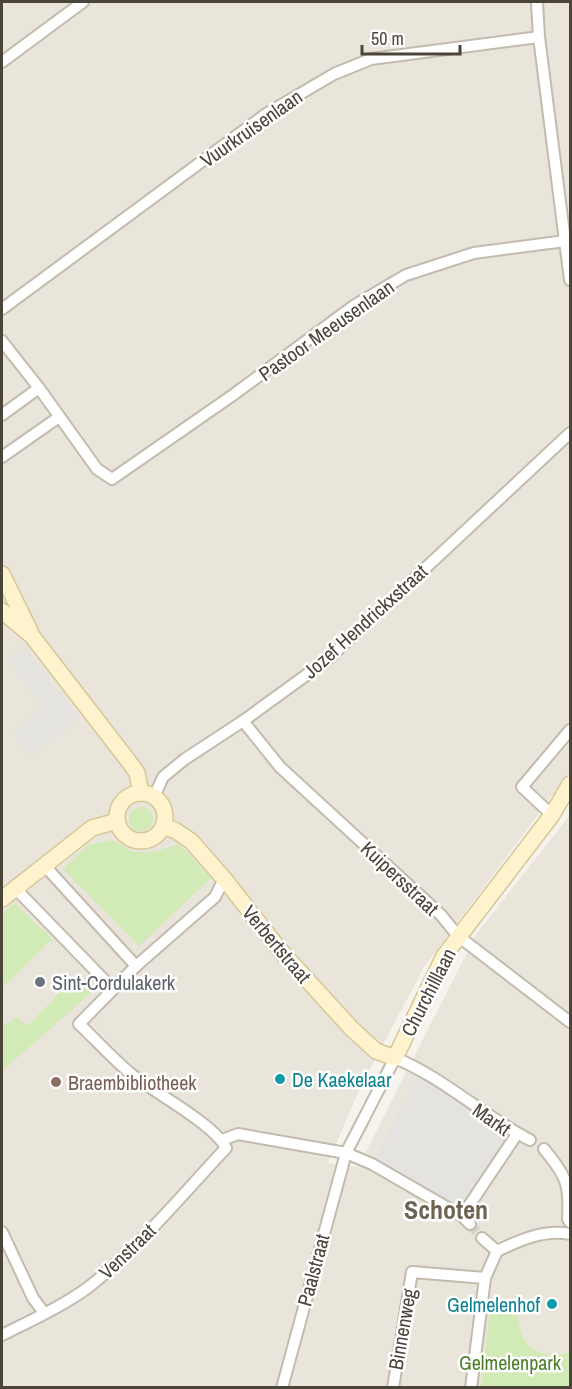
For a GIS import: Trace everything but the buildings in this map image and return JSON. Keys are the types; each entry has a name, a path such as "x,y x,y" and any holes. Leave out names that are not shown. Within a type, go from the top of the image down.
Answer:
{"street":[{"path":"2,62 83,2"},
{"path":"537,2 539,37 570,280"},
{"name":"Vuurkruisenlaan","path":"2,309 266,114 334,74 371,58 539,37"},
{"name":"Pastoor Meeusenlaan","path":"59,417 97,469 112,479 233,395 356,305 406,275 474,253 565,242"},
{"path":"2,341 59,417 2,457"},
{"path":"2,415 39,388"},
{"name":"Jozef Hendrickxstraat","path":"147,795 185,759 243,721 327,660 570,433"},
{"path":"2,574 32,636 130,762 147,795 164,810 164,826 154,838 138,842 124,835 117,821 120,805 125,799 147,795"},
{"path":"2,611 32,636"},
{"name":"Kuipersstraat","path":"243,721 280,767 441,915 458,936 570,1022"},
{"path":"552,815 522,787 570,730"},
{"name":"Churchilllaan","path":"346,1153 444,956 552,815 570,784"},
{"path":"2,899 92,828 117,821"},
{"name":"Verbertstraat","path":"164,826 191,841 226,881 280,950 351,1029 376,1051 395,1058"},
{"path":"44,865 136,966"},
{"path":"222,1140 130,1073 79,1024 112,988 215,897 221,885 226,881"},
{"path":"15,888 112,988"},
{"name":"Markt","path":"222,1140 238,1134 346,1153 372,1164 466,1220 517,1134 417,1067 395,1058"},
{"path":"517,1134 530,1140"},
{"name":"Venstraat","path":"2,1335 88,1287 132,1249 226,1148 222,1140"},
{"path":"544,1149 563,1173 569,1194 568,1219 570,1222"},
{"name":"Paalstraat","path":"282,1388 346,1153"},
{"path":"2,1232 33,1298 44,1313"},
{"path":"471,1388 485,1278 497,1251 525,1237 545,1233 570,1234"},
{"path":"482,1238 497,1251"},
{"name":"Binnenweg","path":"393,1388 412,1272 485,1278"}],"shaded area":[{"path":"2,2 570,2 570,772 424,967 359,1090 328,1163 358,1167 477,933 570,815 570,1387 2,1388"},
{"path":"24,647 79,719 31,756 12,732 43,707 7,660"},
{"path":"421,1070 517,1134 462,1216 372,1164"}],"green space":[{"path":"141,807 146,808 152,814 152,824 146,830 141,831 136,830 130,824 129,819 130,814 136,808"},
{"path":"114,840 132,852 154,852 179,844 211,878 139,946 63,869 89,844"},
{"path":"15,903 53,940 45,944 3,987 2,913"},
{"path":"76,977 87,987 96,980 100,985 2,1071 2,1021 3,1024 11,1022 16,1016 27,1026"},
{"name":"Gelmelenpark","path":"490,1309 517,1315 524,1339 538,1352 557,1355 570,1352 570,1387 481,1387"}],"tunnel":[{"path":"470,1224 482,1238"}],"place":[{"name":"Sint-Cordulakerk","path":"40,982"},
{"name":"De Kaekelaar","path":"280,1079"},
{"name":"Braembibliotheek","path":"56,1082"},
{"name":"Gelmelenhof","path":"552,1304"}],"district":[{"name":"Schoten","path":"446,1209"}]}
